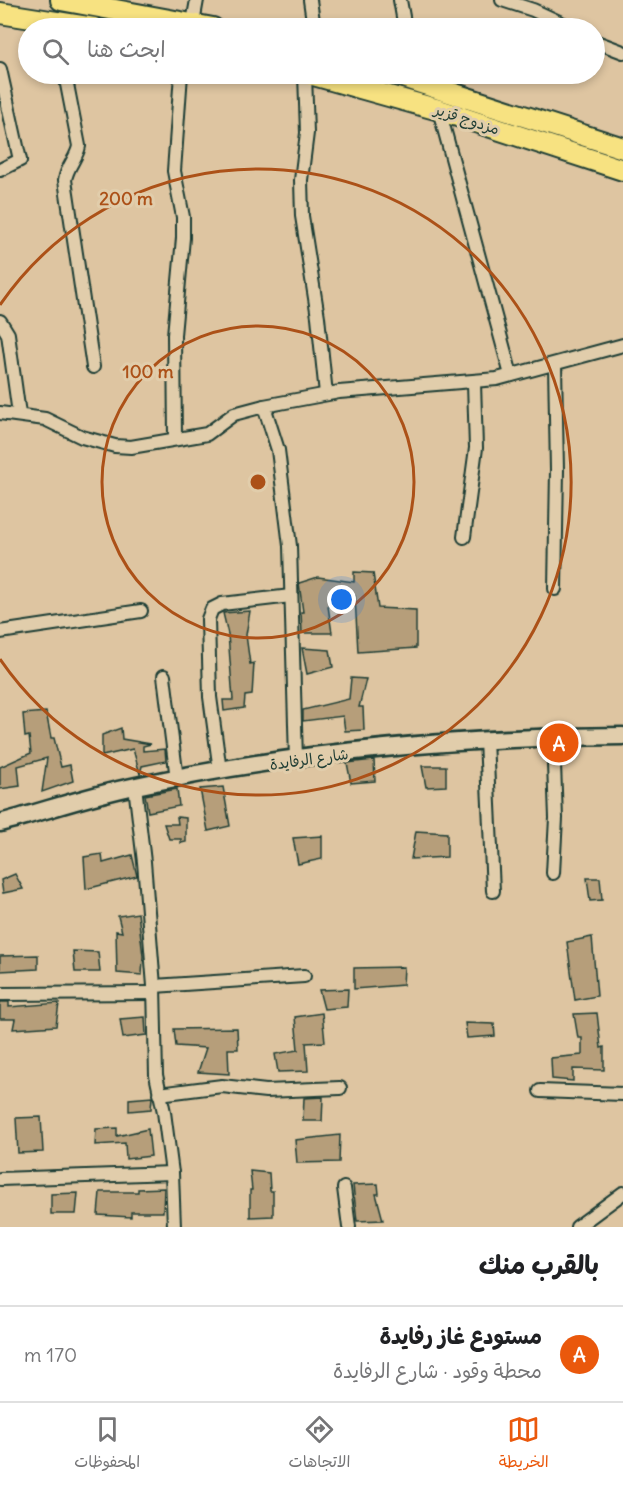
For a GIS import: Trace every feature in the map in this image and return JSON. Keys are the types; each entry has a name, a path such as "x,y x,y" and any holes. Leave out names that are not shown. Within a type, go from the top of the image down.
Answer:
{"main road":[{"path":"61,0 152,18"},
{"path":"0,13 23,18"},
{"name":"مزدوج قزير","path":"344,84 439,110 623,171"},
{"name":"مزدوج قزير","path":"436,84 623,148"}],"street":[{"path":"194,18 197,0"},
{"path":"310,0 313,18"},
{"path":"400,0 403,18"},
{"path":"502,0 550,18"},
{"path":"605,45 623,52"},
{"path":"0,69 20,160 0,170"},
{"path":"67,84 79,146 78,154 66,169 64,180 93,367"},
{"path":"175,438 174,335 183,228 174,171 180,84"},
{"path":"308,84 307,133 301,180 302,216 318,317 326,394"},
{"path":"439,110 511,375"},
{"path":"0,321 8,334 19,414"},
{"path":"0,413 45,418 82,437 115,446 131,447 207,434 234,414 264,406 326,394 384,387 474,383 555,365 623,345"},
{"path":"555,365 557,470 555,589"},
{"path":"464,537 476,448 474,383"},
{"path":"264,406 278,450 285,489 296,760"},
{"path":"220,771 210,697 208,618 212,609 222,604 291,596"},
{"path":"0,632 141,611"},
{"path":"164,676 177,778"},
{"path":"553,736 556,818 553,873"},
{"name":"شارع الرفايدة","path":"0,823 135,786 296,760 435,742 553,736 623,736"},
{"path":"486,740 494,891"},
{"path":"135,786 144,862 154,990 156,1075 172,1173 174,1227"},
{"path":"0,994 154,990 304,976"},
{"path":"159,1094 222,1086 266,1090 340,1088"},
{"path":"540,1091 623,1094"},
{"path":"0,1179 172,1173"},
{"path":"344,1188 349,1227"},
{"path":"577,1227 623,1193"}],"building":[{"path":"354,572 373,573 378,608 416,610 416,648 358,652 355,596 328,606 332,633 302,633 301,612 303,612 299,583 318,577 354,582"},
{"path":"250,611 246,635 250,664 254,663 252,695 245,696 244,708 224,711 223,700 233,700 228,634 223,613"},
{"path":"302,648 330,650 333,667 307,674"},
{"path":"351,678 366,679 359,707 363,707 364,730 345,731 343,716 303,721 303,710 349,699"},
{"path":"46,712 51,738 54,738 61,767 70,765 73,781 42,792 47,758 18,766 20,786 0,789 0,767 31,753 29,736 25,737 23,714"},
{"path":"121,728 122,739 151,744 143,746 143,751 165,749 166,761 142,766 140,774 133,749 102,756 102,735"},
{"path":"374,760 375,781 351,783 347,763"},
{"path":"422,766 446,766 446,786 426,787"},
{"path":"223,787 230,826 208,831 200,789"},
{"path":"177,789 179,806 148,812 145,795"},
{"path":"177,817 186,818 186,842 181,843 181,839 169,839 164,824 178,824"},
{"path":"416,831 447,833 447,857 411,859"},
{"path":"322,836 322,859 298,864 293,838"},
{"path":"102,854 103,863 132,855 137,876 86,889 84,857"},
{"path":"15,874 23,889 3,893 1,880"},
{"path":"587,878 600,878 602,900 590,901"},
{"path":"138,913 143,956 142,975 117,973 116,931 122,932 118,916"},
{"path":"592,937 597,996 575,1000 567,942"},
{"path":"73,951 98,952 100,972 75,972"},
{"path":"38,955 38,969 0,971 0,956"},
{"path":"404,967 403,985 354,989 354,968"},
{"path":"348,989 347,1007 324,1009 319,990"},
{"path":"0,1002 9,1002 9,1007 59,1003 56,1026 13,1029 15,1019 0,1019"},
{"path":"322,1013 325,1042 306,1043 308,1071 278,1072 275,1054 298,1050 295,1017"},
{"path":"597,1013 601,1048 604,1047 604,1070 573,1069 573,1081 552,1079 551,1058 582,1055 582,1038 578,1038 574,1014"},
{"path":"145,1017 146,1035 123,1038 120,1019"},
{"path":"465,1023 494,1024 495,1036 467,1038"},
{"path":"237,1028 238,1049 228,1049 229,1074 198,1072 206,1048 176,1046 174,1029"},
{"path":"152,1097 151,1109 129,1111 129,1099"},
{"path":"323,1097 322,1121 303,1121 304,1098"},
{"path":"41,1117 43,1152 18,1153 16,1118"},
{"path":"117,1128 117,1136 148,1129 151,1156 126,1159 125,1143 95,1145 96,1129"},
{"path":"340,1135 339,1162 297,1163 295,1140"},
{"path":"250,1171 269,1173 270,1191 273,1191 273,1216 250,1217 250,1190 252,1190"},
{"path":"378,1184 379,1194 376,1194 383,1220 357,1221 353,1185"},
{"path":"164,1188 163,1212 131,1212 131,1217 98,1215 100,1192 138,1192 138,1189"},
{"path":"78,1193 76,1214 51,1214 51,1194"}],"place":[{"name":"مستودع غاز رفايدة","path":"559,743"}]}
